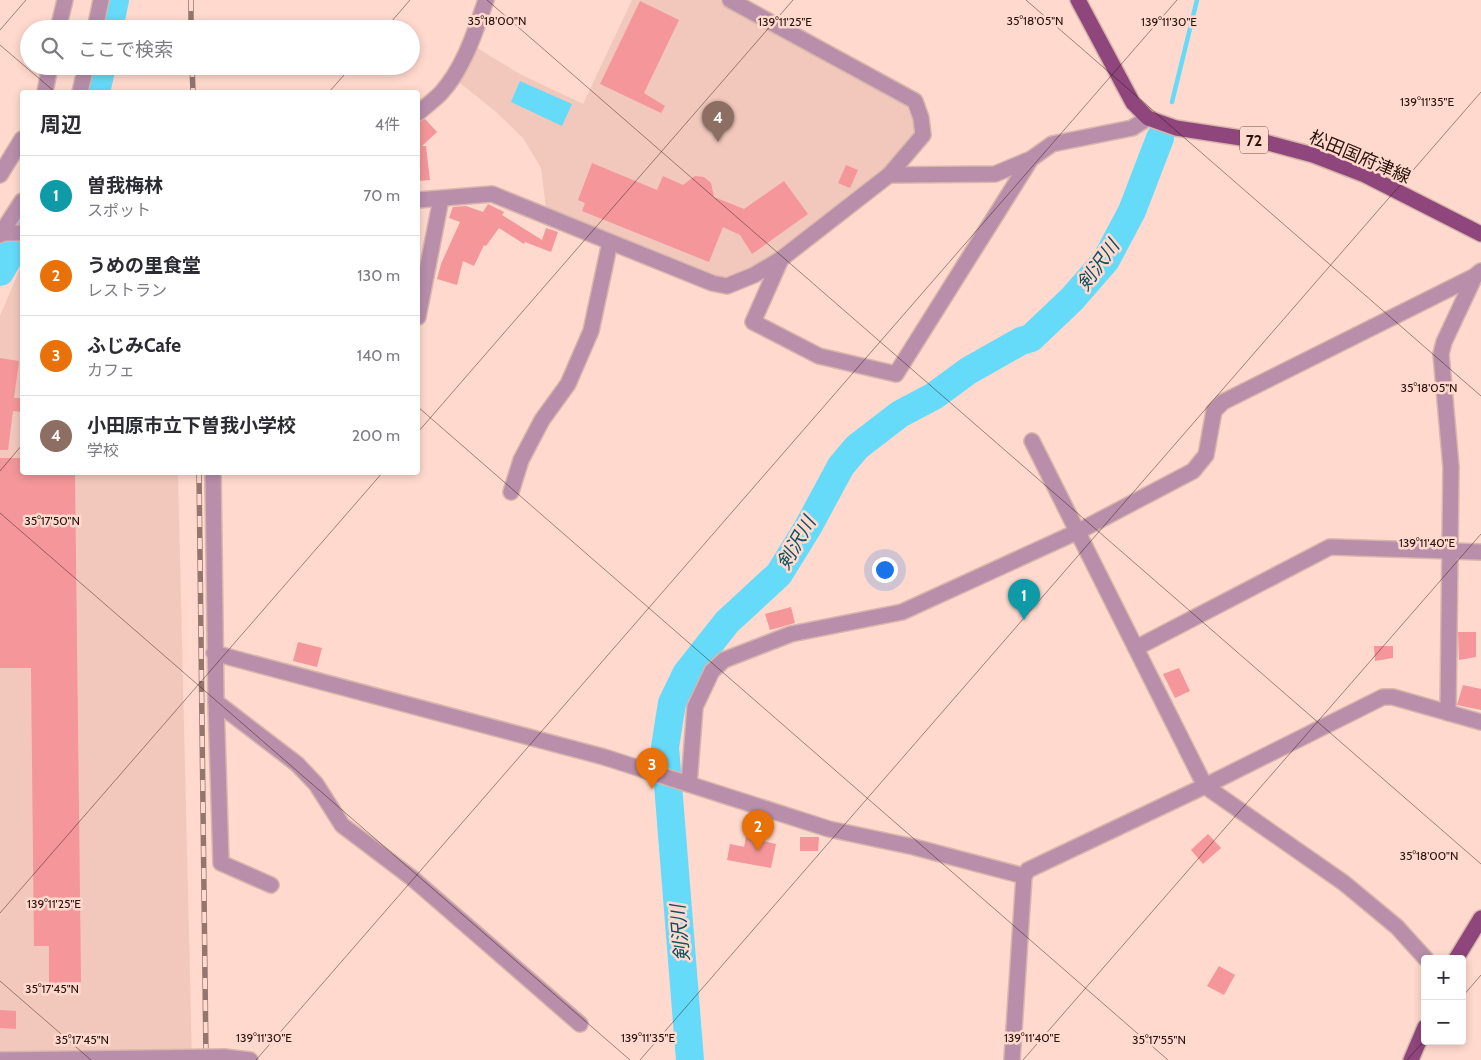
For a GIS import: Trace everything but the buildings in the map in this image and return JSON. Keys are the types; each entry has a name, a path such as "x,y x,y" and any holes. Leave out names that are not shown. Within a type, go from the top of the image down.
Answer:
{"main road":[{"name":"松田国府津線","path":"1078,0 1133,103 1148,118 1176,128 1261,141 1313,155 1365,175 1481,234"},
{"path":"1458,955 1481,918"},
{"path":"1412,1060 1421,1037"}],"street":[{"path":"60,20 65,0"},
{"path":"97,20 101,0"},
{"path":"420,111 440,94 462,62 486,0"},
{"path":"420,200 492,194 712,283 727,286 740,282 781,259 890,175 923,135 921,118 915,101 730,0"},
{"path":"45,90 48,75"},
{"path":"80,90 84,75"},
{"path":"890,175 995,174 1031,160 1052,144 1132,128 1148,118"},
{"path":"0,175 20,142"},
{"path":"781,259 753,322 819,356 896,374 1031,160"},
{"path":"420,307 441,199"},
{"path":"1,234 20,204"},
{"path":"1,234 20,233"},
{"path":"512,492 521,460 542,420 568,384 592,331 610,242"},
{"path":"685,782 695,707 712,671 724,660 791,634 902,612 1079,530 1193,471 1206,456 1214,411 1223,402 1478,274"},
{"path":"1448,714 1451,552 1450,444 1441,354 1444,342 1478,274"},
{"path":"1032,441 1079,530 1205,786 1344,884 1397,927 1422,955"},
{"path":"214,475 214,653 221,863 271,885"},
{"path":"1136,648 1330,547 1481,552"},
{"path":"214,653 604,757 829,829 914,846 1024,876"},
{"path":"1012,1060 1024,876 1028,870 1205,786 1383,697 1394,697 1481,722"},
{"path":"216,702 297,764 316,784 342,825 412,878 580,1024"},
{"path":"0,1060 224,1057 250,1060"}],"shaded area":[{"path":"632,0 720,0 790,36 910,106 916,124 915,135 887,170 758,267 721,280 546,208 541,168 523,138 495,111 456,80 474,46 518,73 583,104"},
{"path":"20,269 20,475 178,475 192,1060 0,1060 0,316"}],"water":[{"path":"520,81 572,104 562,126 511,102"}],"waterway":[{"path":"111,20 115,0"},
{"name":"剣沢川","path":"1172,102 1197,0"},
{"path":"96,90 100,75"},
{"name":"剣沢川","path":"690,1060 665,747 672,703 686,674 727,622 779,574 808,527 841,466 857,447 900,414 934,396 968,371 1021,341 1031,338 1072,299 1106,260 1132,211 1160,138"},
{"path":"0,272 20,238"}],"railway":[{"path":"191,0 191,20"},
{"path":"192,75 193,90"},
{"path":"199,475 206,1060"}],"place":[{"name":"小田原市立下曽我小学校","path":"718,142"},
{"name":"曽我梅林","path":"1024,620"},
{"name":"ふじみCafe","path":"652,789"},
{"name":"うめの里食堂","path":"758,851"}]}
